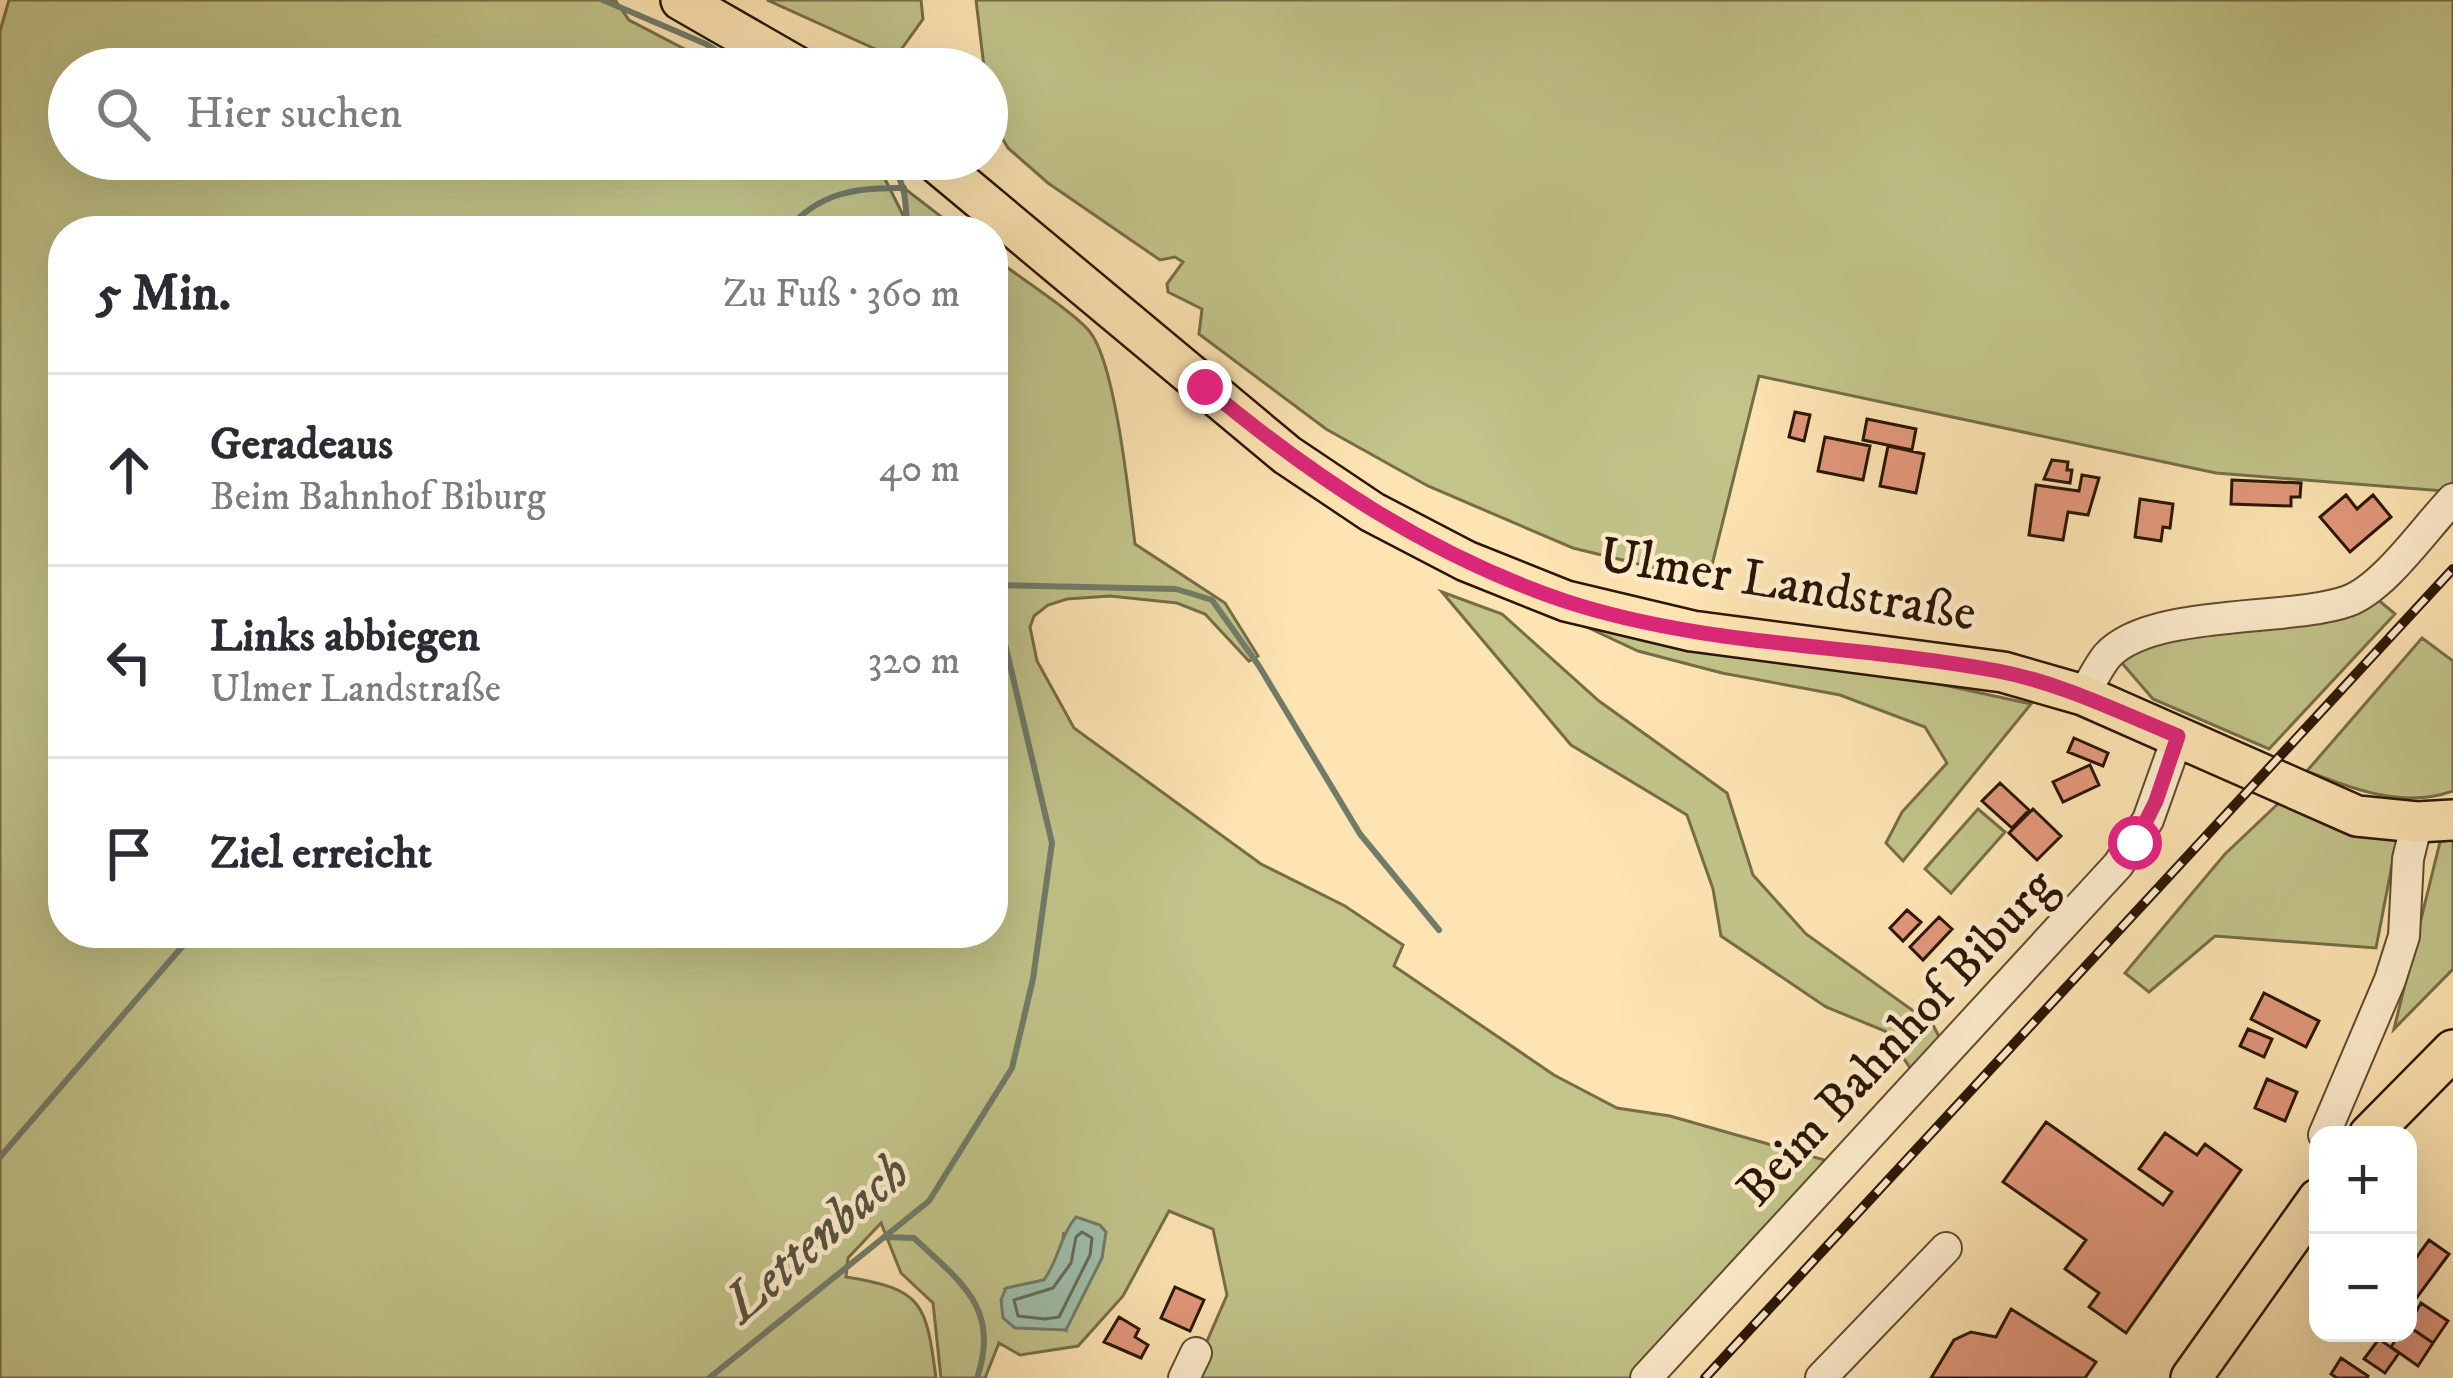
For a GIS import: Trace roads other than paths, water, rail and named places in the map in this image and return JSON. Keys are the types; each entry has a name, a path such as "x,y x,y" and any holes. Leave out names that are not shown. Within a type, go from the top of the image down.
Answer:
{"main road":[{"path":"681,0 767,48"},
{"name":"Ulmer Landstraße","path":"957,180 1000,216"},
{"name":"Ulmer Landstraße","path":"1008,222 1287,455 1372,512 1466,561 1566,601 1692,631 1968,666 2083,695 2357,816 2435,821"},
{"path":"2378,1126 2453,1050"},
{"path":"2191,1378 2309,1211"}],"street":[{"path":"2083,695 2106,658 2138,637 2224,617 2348,601 2376,584 2453,499"},
{"name":"Beim Bahnhof Biburg","path":"1646,1378 2118,865 2148,820 2178,736"},
{"path":"2327,1126 2390,980 2404,936 2408,859 2435,821"},
{"path":"1821,1378 1946,1248"}],"water":[{"path":"1076,1217 1106,1232 1102,1258 1066,1330 1015,1328 1003,1318 1001,1300 1006,1288 1044,1280"}],"waterway":[{"name":"Lettenbach","path":"603,0 712,48"},
{"name":"Lettenbach","path":"899,180 906,216"},
{"name":"Lettenbach","path":"802,216 840,194 904,188"},
{"path":"1008,585 1176,589 1212,600 1259,666 1360,834 1439,930"},
{"name":"Lettenbach","path":"709,1378 929,1201 1012,1068 1033,979 1052,843 1008,657"},
{"name":"Lettenbach","path":"0,1157 181,948"},
{"path":"884,1237 914,1238 972,1299 984,1333 977,1378"}],"railway":[{"path":"1705,1378 2453,569"}]}
